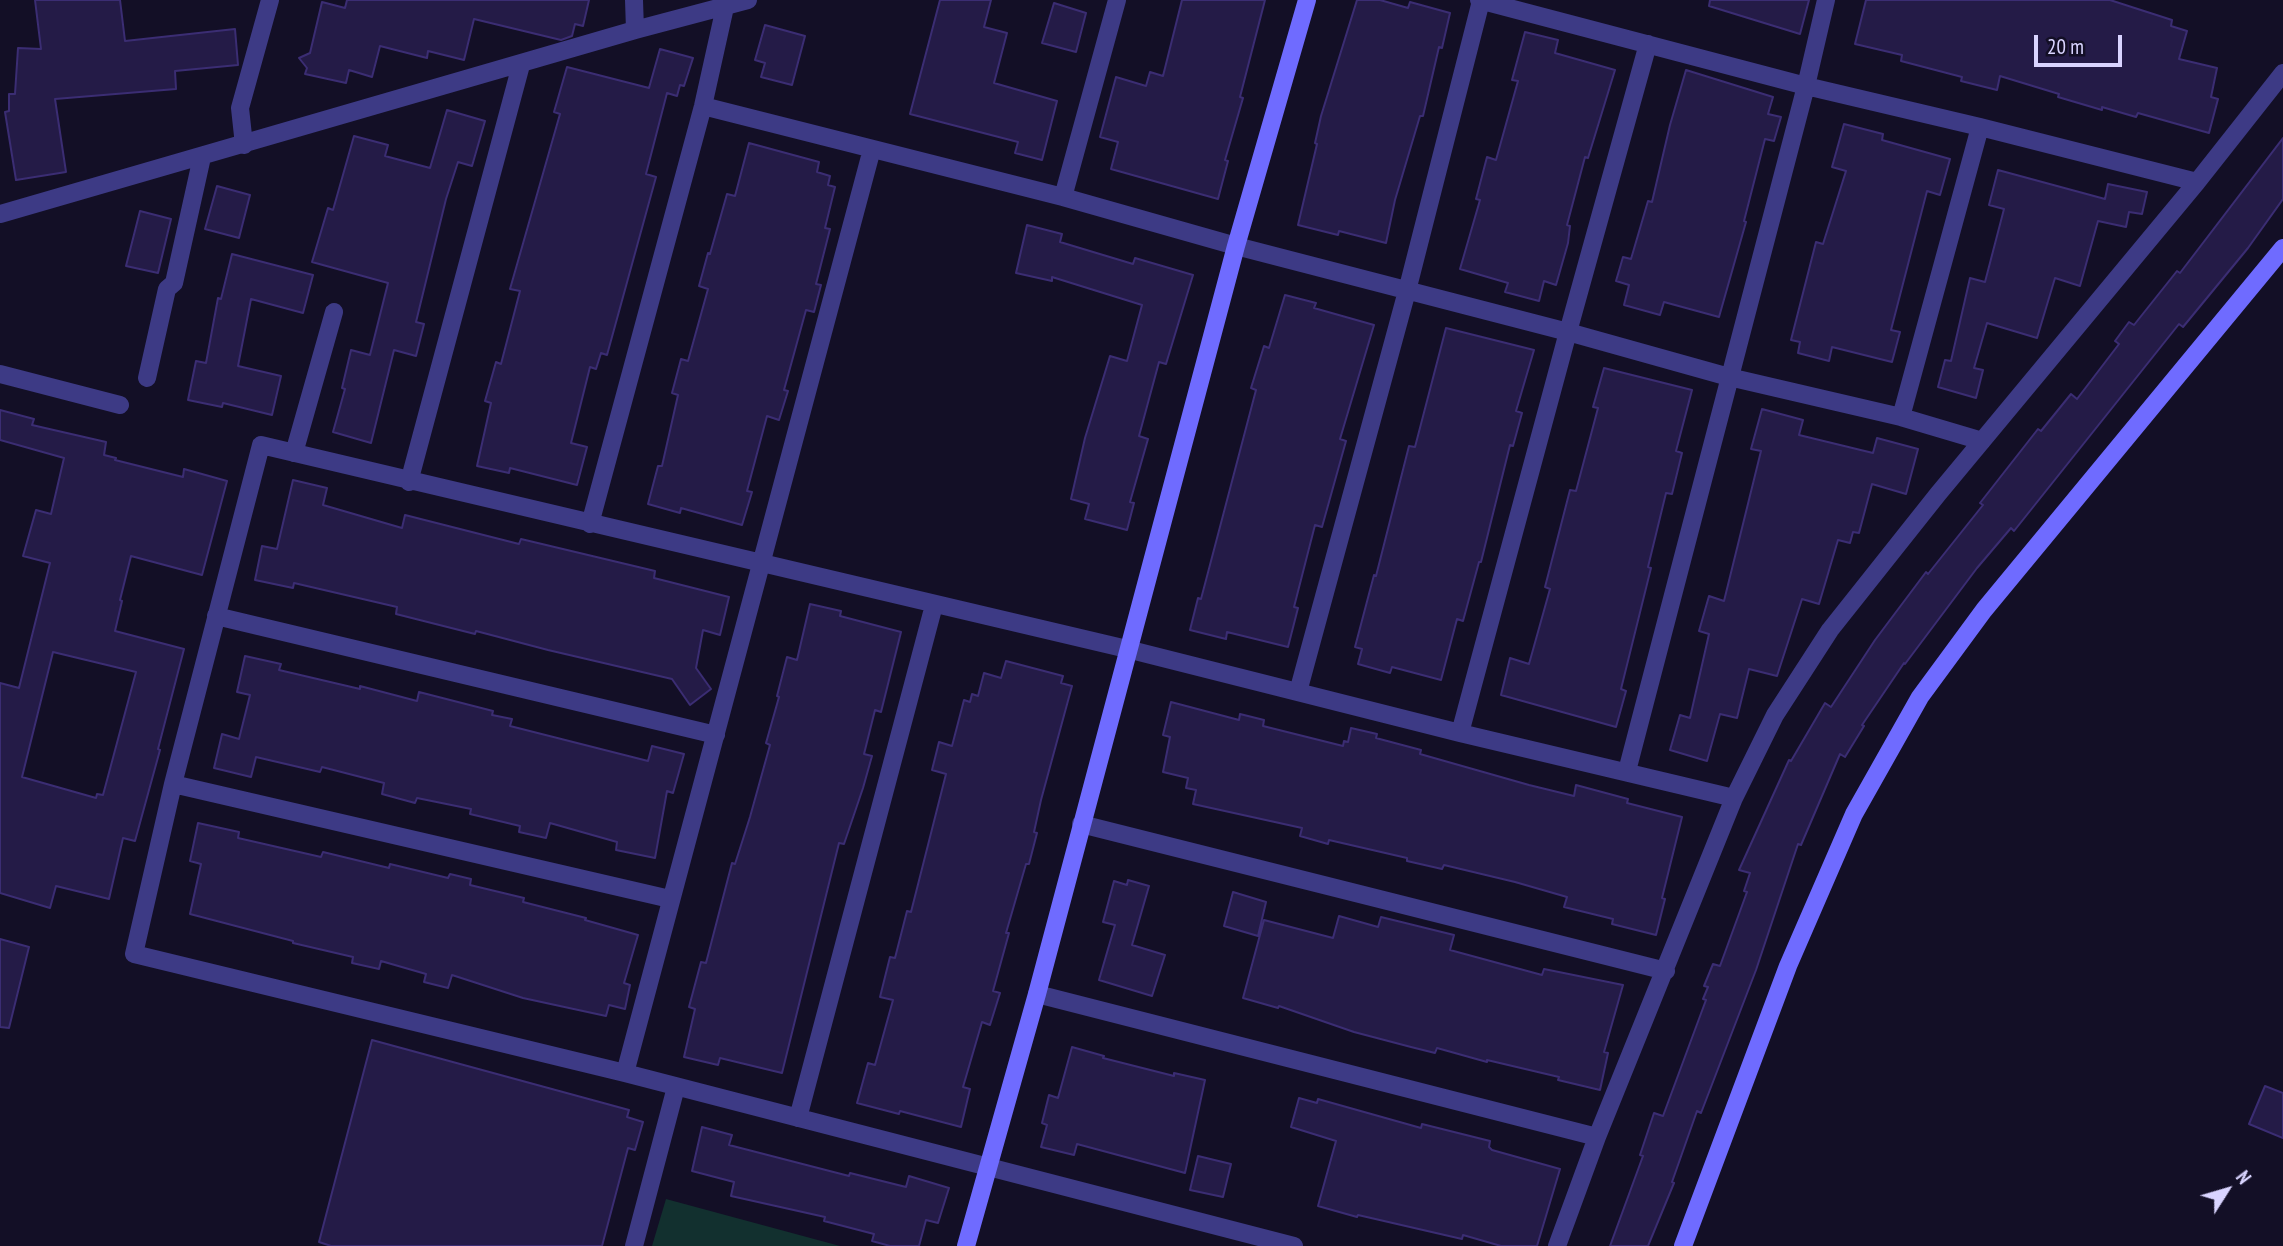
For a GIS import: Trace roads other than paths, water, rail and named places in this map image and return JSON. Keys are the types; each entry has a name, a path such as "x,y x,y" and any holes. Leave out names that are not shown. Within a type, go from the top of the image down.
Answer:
{"street":[{"path":"244,145 240,108 270,0"},
{"path":"634,0 635,30"},
{"path":"0,214 635,30 748,0"},
{"path":"1063,197 1117,0"},
{"path":"965,1246 1037,994 1236,246 1307,0"},
{"path":"1298,692 1407,291 1480,0 1806,86 2197,182"},
{"path":"1627,771 1806,86 1826,0"},
{"path":"590,524 703,106 725,7"},
{"path":"1460,733 1648,44"},
{"path":"409,482 521,65"},
{"path":"1557,1246 1597,1137 1734,798 1775,715 1830,630 2283,73"},
{"path":"703,106 1063,197 1236,246 1568,332 1729,377 1901,417 1982,441"},
{"path":"1901,417 1980,127"},
{"path":"625,1073 872,149"},
{"path":"147,378 167,289 174,283 202,157"},
{"path":"1683,1246 1794,953 1854,814 1920,697 1984,610 2283,248"},
{"path":"294,453 334,312"},
{"path":"0,374 120,405"},
{"path":"1294,1246 625,1073 134,954 173,784 261,445 1127,649 1460,733 1734,798"},
{"path":"797,1118 934,605"},
{"path":"216,616 716,735"},
{"path":"173,784 670,899"},
{"path":"1081,824 1666,971"},
{"path":"1037,994 1597,1137"},
{"path":"635,1246 676,1087"}]}
